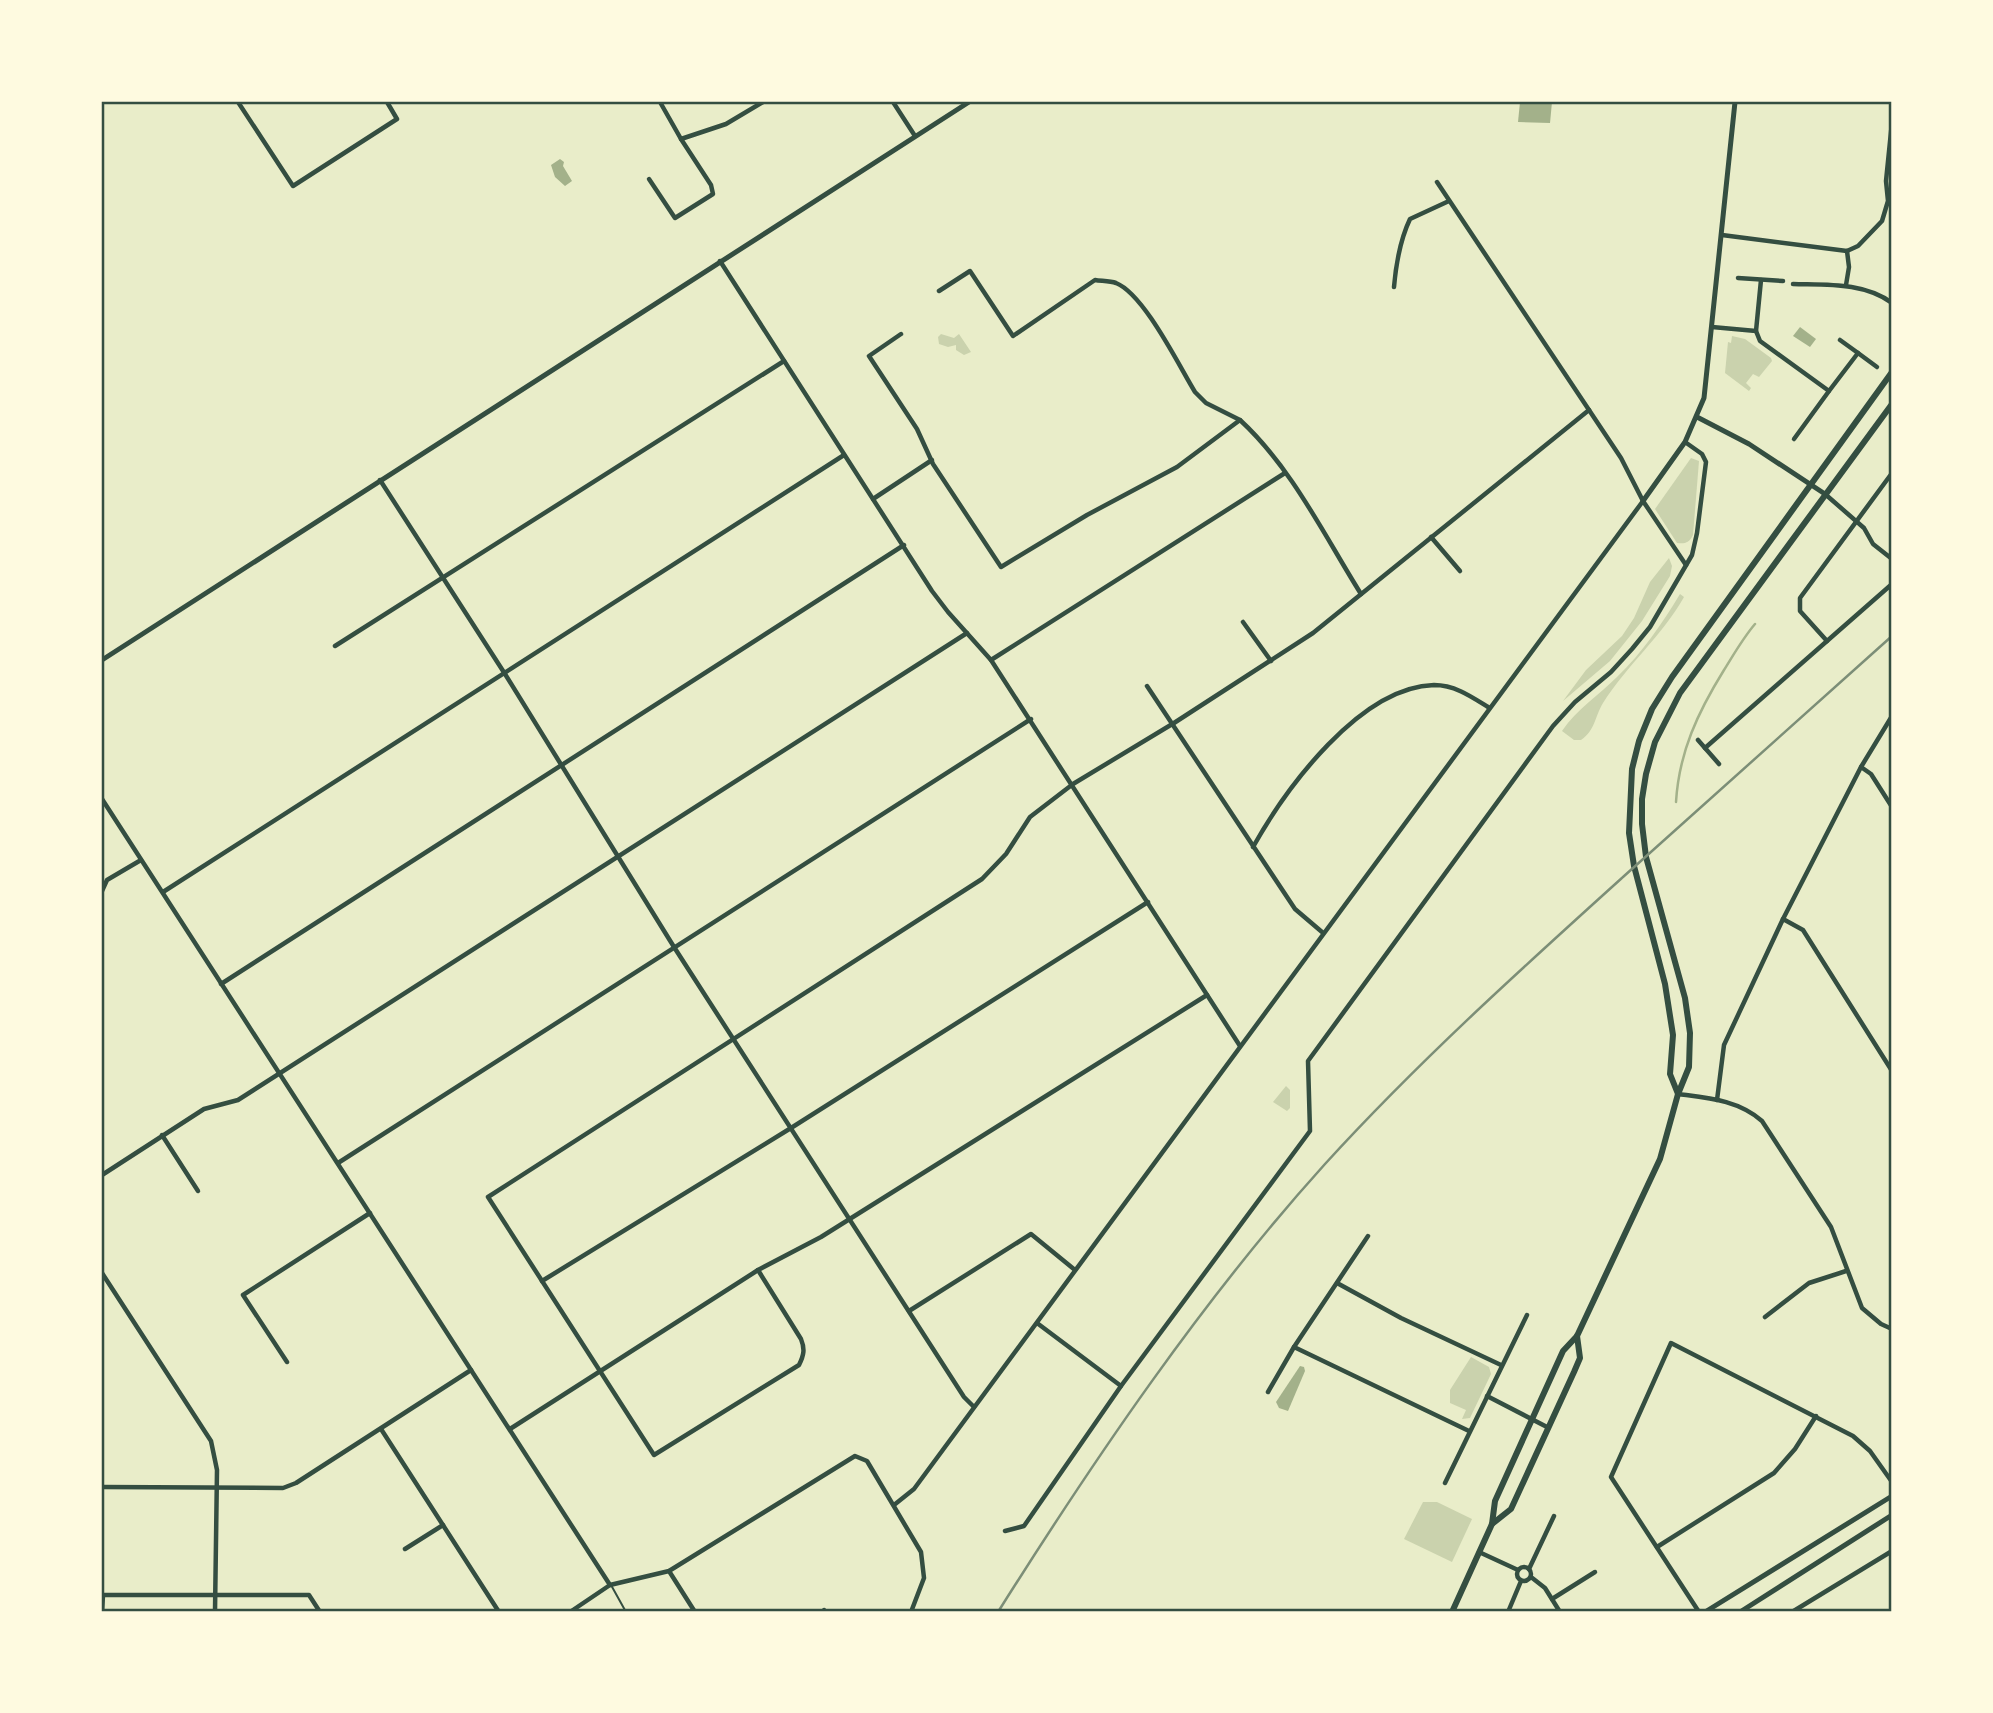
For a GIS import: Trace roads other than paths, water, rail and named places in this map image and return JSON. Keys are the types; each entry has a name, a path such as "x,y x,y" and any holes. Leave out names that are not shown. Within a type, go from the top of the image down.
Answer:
{"main road":[{"path":"102,660 969,102"},
{"path":"1643,501 1685,442 1704,398 1735,102"},
{"path":"1678,1094 1670,1074 1673,1034 1665,984 1633,866 1629,833 1632,769 1640,741 1652,709 1672,677 1892,372"},
{"path":"1452,1612 1492,1524 1495,1501 1563,1351 1577,1336 1660,1159 1678,1094 1689,1067 1690,1033 1678,970 1646,857 1642,824 1642,799 1655,742 1680,693 1892,404"},
{"path":"1697,417 1749,444 1825,494"},
{"path":"1492,1524 1511,1509 1580,1358 1577,1336"},
{"path":"1705,1612 1892,1496"},
{"path":"1740,1612 1892,1515"}],"street":[{"path":"238,102 293,186 397,119 387,102"},
{"path":"649,179 675,218 713,194 712,185 660,102"},
{"path":"681,139 726,124 763,102"},
{"path":"893,102 915,136"},
{"path":"1722,235 1847,251 1858,246 1882,221 1888,201 1886,181 1892,122"},
{"path":"1437,182 1621,458 1643,501 1686,565"},
{"path":"1394,287 1398,259 1409,219 1449,201"},
{"path":"1846,285 1849,267 1847,251"},
{"path":"720,261 932,590 991,660 1031,719 1240,1046"},
{"path":"939,291 970,271 1013,336 1095,280 1116,283 1132,293 1144,308 1195,393 1206,403 1240,420 1255,434 1285,473 1361,594"},
{"path":"1738,278 1783,281"},
{"path":"1761,280 1756,331 1760,341 1829,391"},
{"path":"1793,284 1846,285 1884,297 1892,303"},
{"path":"1712,327 1756,331"},
{"path":"901,334 869,356 1001,567 1087,515 1177,467 1240,420"},
{"path":"1840,340 1877,366"},
{"path":"1794,439 1858,353"},
{"path":"335,646 784,361"},
{"path":"758,1270 801,1339 804,1348 799,1364 654,1455 488,1196 982,879 1006,854 1030,817 1073,784 1174,723 1313,633 1589,410"},
{"path":"1005,1531 1024,1526 1121,1386 1310,1131 1308,1061 1553,726 1575,702 1611,672 1650,627 1695,547 1706,462 1702,454 1685,442"},
{"path":"163,892 844,455"},
{"path":"873,499 932,460"},
{"path":"991,660 1285,473"},
{"path":"1827,641 1800,611 1800,598 1892,473"},
{"path":"380,480 563,765 674,947 964,1397 974,1407"},
{"path":"1825,494 1856,520 1868,532 1873,544 1892,559"},
{"path":"894,1504 914,1489 1488,707 1643,501"},
{"path":"1431,537 1460,571"},
{"path":"221,984 904,545"},
{"path":"1705,748 1892,584"},
{"path":"1243,622 1271,660"},
{"path":"102,1175 204,1108 238,1100 967,633"},
{"path":"1253,847 1263,829 1322,749 1360,715 1380,703 1402,692 1433,685 1464,692 1488,707"},
{"path":"1147,686 1295,909 1322,932"},
{"path":"1717,1100 1724,1045 1783,919 1861,767 1892,716"},
{"path":"338,1163 1031,719"},
{"path":"1698,740 1719,764"},
{"path":"1861,767 1871,774 1892,807"},
{"path":"102,799 610,1585"},
{"path":"102,891 107,880 141,860"},
{"path":"542,1281 791,1128 1147,902"},
{"path":"1783,919 1803,930 1892,1071"},
{"path":"510,1429 758,1270 821,1237 1208,995"},
{"path":"1678,1094 1737,1105 1762,1121 1830,1227 1862,1308 1881,1324 1892,1329"},
{"path":"162,1135 198,1191"},
{"path":"287,1362 243,1295 370,1213"},
{"path":"909,1311 1031,1234 1075,1270"},
{"path":"1268,1392 1294,1347 1368,1236"},
{"path":"1765,1317 1808,1283 1846,1271"},
{"path":"102,1273 211,1441 216,1458 215,1612"},
{"path":"1337,1283 1401,1318 1501,1365"},
{"path":"1445,1483 1527,1315"},
{"path":"1037,1323 1121,1386"},
{"path":"1699,1612 1611,1477 1671,1343 1853,1436 1870,1451 1892,1482"},
{"path":"1294,1347 1469,1431"},
{"path":"102,1487 272,1489 296,1483 471,1370"},
{"path":"1487,1396 1547,1427"},
{"path":"1657,1547 1774,1473 1795,1449 1816,1416"},
{"path":"381,1429 499,1612"},
{"path":"570,1612 610,1585 669,1571 855,1456 867,1461 921,1552 924,1578 911,1612"},
{"path":"1554,1516 1529,1569 1531,1577 1545,1588 1560,1612"},
{"path":"405,1549 443,1525"},
{"path":"1792,1612 1892,1551"},
{"path":"1479,1552 1518,1570"},
{"path":"1518,1570 1522,1567 1529,1569"},
{"path":"1518,1570 1517,1577 1521,1581 1528,1581 1531,1577"},
{"path":"669,1571 695,1612"},
{"path":"1552,1599 1595,1572"},
{"path":"1508,1612 1521,1581"},
{"path":"102,1612 102,1595 309,1595 320,1612"}],"lane":[{"path":"610,1585 626,1612"}],"waterway":[{"path":"1676,802 1681,766 1698,717 1724,670 1755,624"}],"railway":[{"path":"998,1612 1112,1438 1193,1324 1325,1164 1396,1089 1508,982 1892,636"}]}
